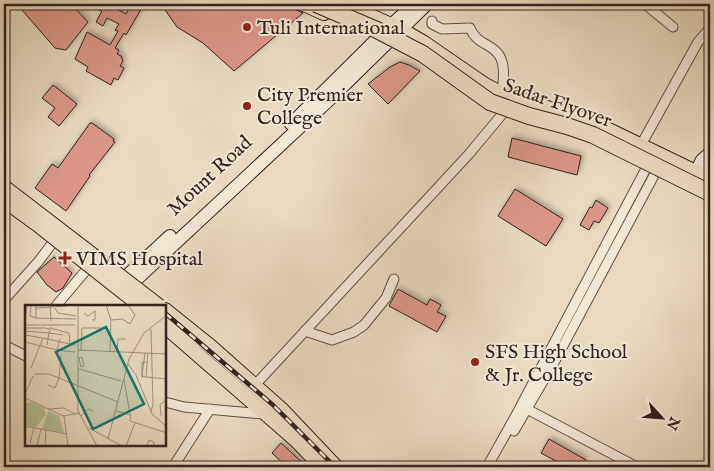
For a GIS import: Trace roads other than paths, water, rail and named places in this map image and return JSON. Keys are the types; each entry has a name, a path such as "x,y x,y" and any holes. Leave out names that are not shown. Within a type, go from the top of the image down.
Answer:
{"highway":[{"name":"Sadar Flyover","path":"316,4 377,30 423,54 490,102 593,135 710,193"},
{"name":"Sadar Flyover","path":"328,4 403,37 492,96 514,106 605,135 710,187"}],"main road":[{"path":"304,4 384,40 434,68 474,97 504,112 525,120 586,137 621,152 710,199"},
{"path":"343,4 395,27 424,43 485,85 502,94 592,122 710,179"},
{"path":"117,292 330,99 415,4"},
{"path":"395,27 427,4"},
{"path":"696,172 702,160 710,153"},
{"path":"4,185 9,185 164,305"},
{"path":"4,185 158,305"},
{"path":"4,200 38,224 140,305"},
{"path":"4,205 54,241 86,269 134,305"},
{"path":"166,307 208,340 309,432 341,467"},
{"path":"166,311 211,347 282,410 336,467"},
{"path":"166,327 296,440 322,467"},
{"path":"166,331 197,355 263,414 318,467"}],"street":[{"path":"645,4 673,27"},
{"path":"432,21 432,24 442,29 470,28 474,36 499,55 504,74 502,94"},
{"path":"641,145 698,42 710,28"},
{"path":"256,384 469,154 504,112"},
{"path":"487,467 561,351 659,154"},
{"path":"4,300 54,241"},
{"path":"57,305 86,269"},
{"path":"305,331 332,340 354,332 364,325 386,298 394,278"},
{"path":"4,345 23,354"},
{"path":"166,402 184,407 263,414"},
{"path":"493,467 524,408"},
{"path":"524,408 637,467"},
{"path":"174,467 210,409"}],"railway":[{"path":"4,189 156,305"},
{"path":"166,314 273,405 335,467"}],"place":[{"name":"Tuli International","path":"247,27"},
{"name":"City Premier College","path":"247,106"},
{"name":"VIMS Hospital","path":"65,258"},
{"name":"SFS High School & Jr. College","path":"475,362"}]}
